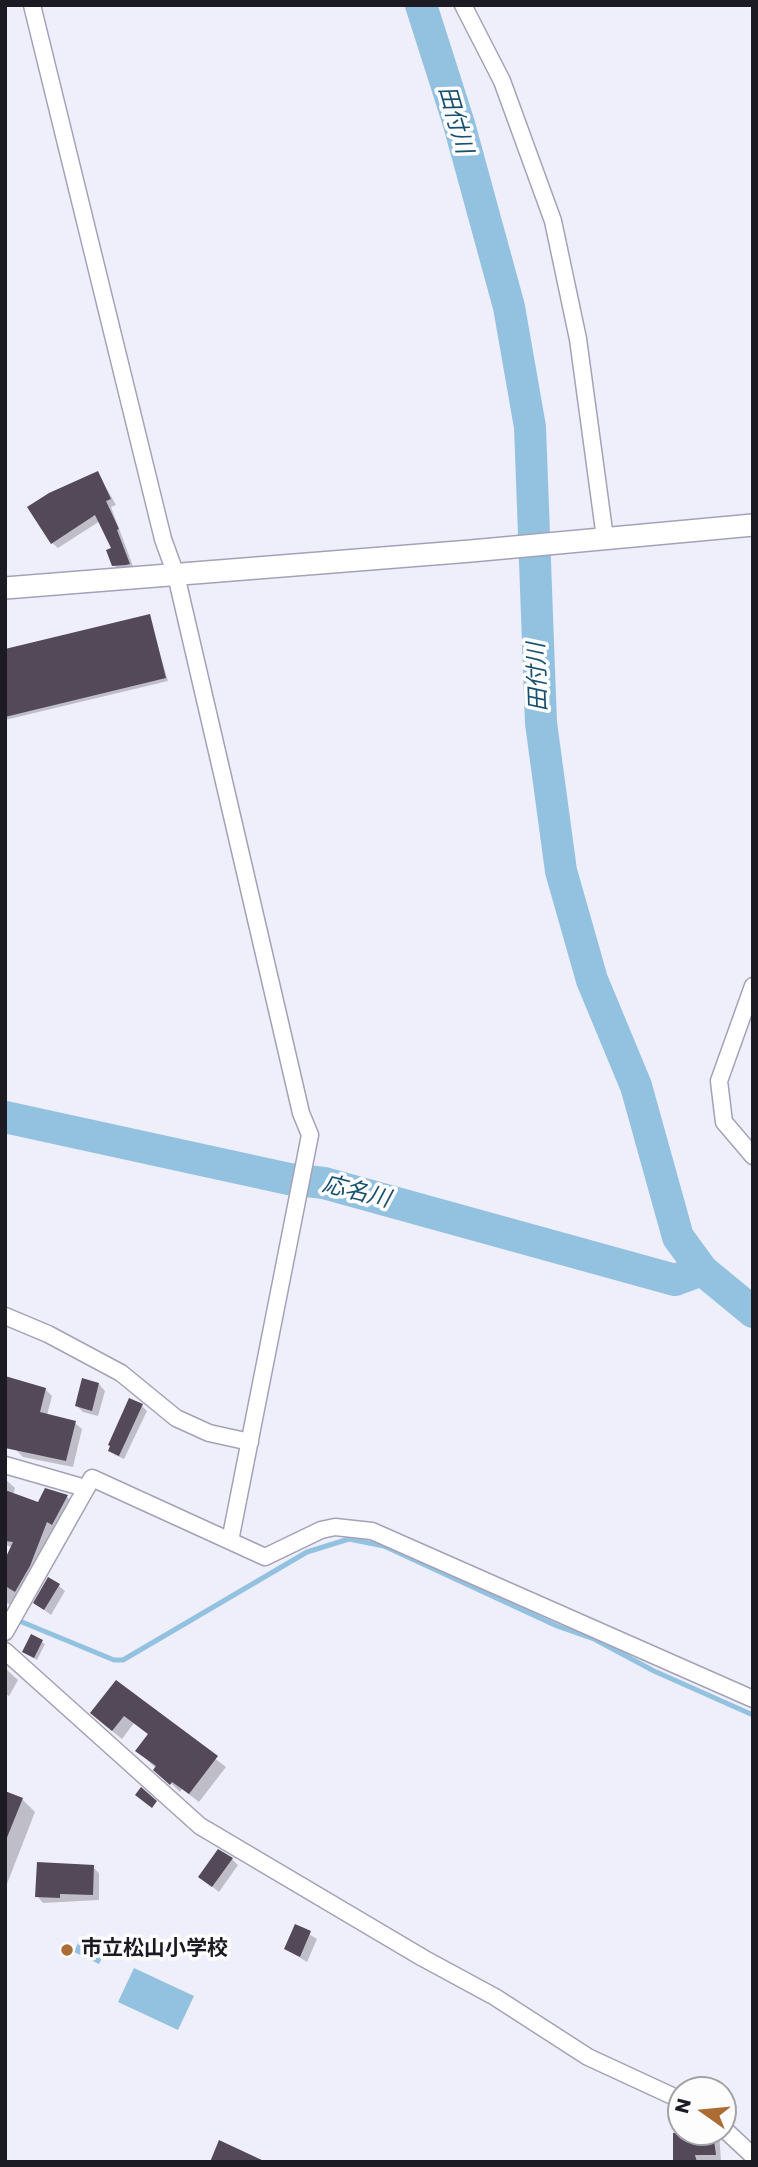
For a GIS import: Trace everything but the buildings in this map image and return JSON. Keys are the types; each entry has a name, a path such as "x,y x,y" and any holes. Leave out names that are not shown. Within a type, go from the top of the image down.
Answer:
{"street":[{"path":"32,5 163,539 176,575 301,1112 310,1135 230,1541"},
{"path":"463,5 502,81 552,221 578,339 605,538"},
{"path":"5,588 471,551 753,525"},
{"path":"753,985 719,1081 724,1122 753,1156"},
{"path":"5,1316 48,1334 121,1373 176,1418 209,1433 250,1441"},
{"path":"5,1465 85,1488"},
{"path":"5,1632 92,1478 265,1557 321,1530 335,1527 372,1531 753,1699"},
{"path":"5,1651 200,1826 495,1997 588,2057 667,2093"},
{"path":"737,2141 753,2157"}],"water":[{"path":"80,1939 106,1951 99,1964 74,1952"},
{"path":"134,1968 194,1996 178,2030 118,2002"}],"waterway":[{"name":"田付川","path":"421,5 459,124 509,307 530,427 541,723 561,871 592,980 636,1086 678,1237 702,1270 753,1312"},
{"name":"応名川","path":"5,1117 289,1179 324,1183 675,1280 702,1270"},
{"path":"5,1615 114,1660 123,1660 307,1552 349,1539 384,1546 557,1626 594,1639 654,1671 753,1715"}],"place":[{"name":"市立松山小学校","path":"67,1950"}]}
